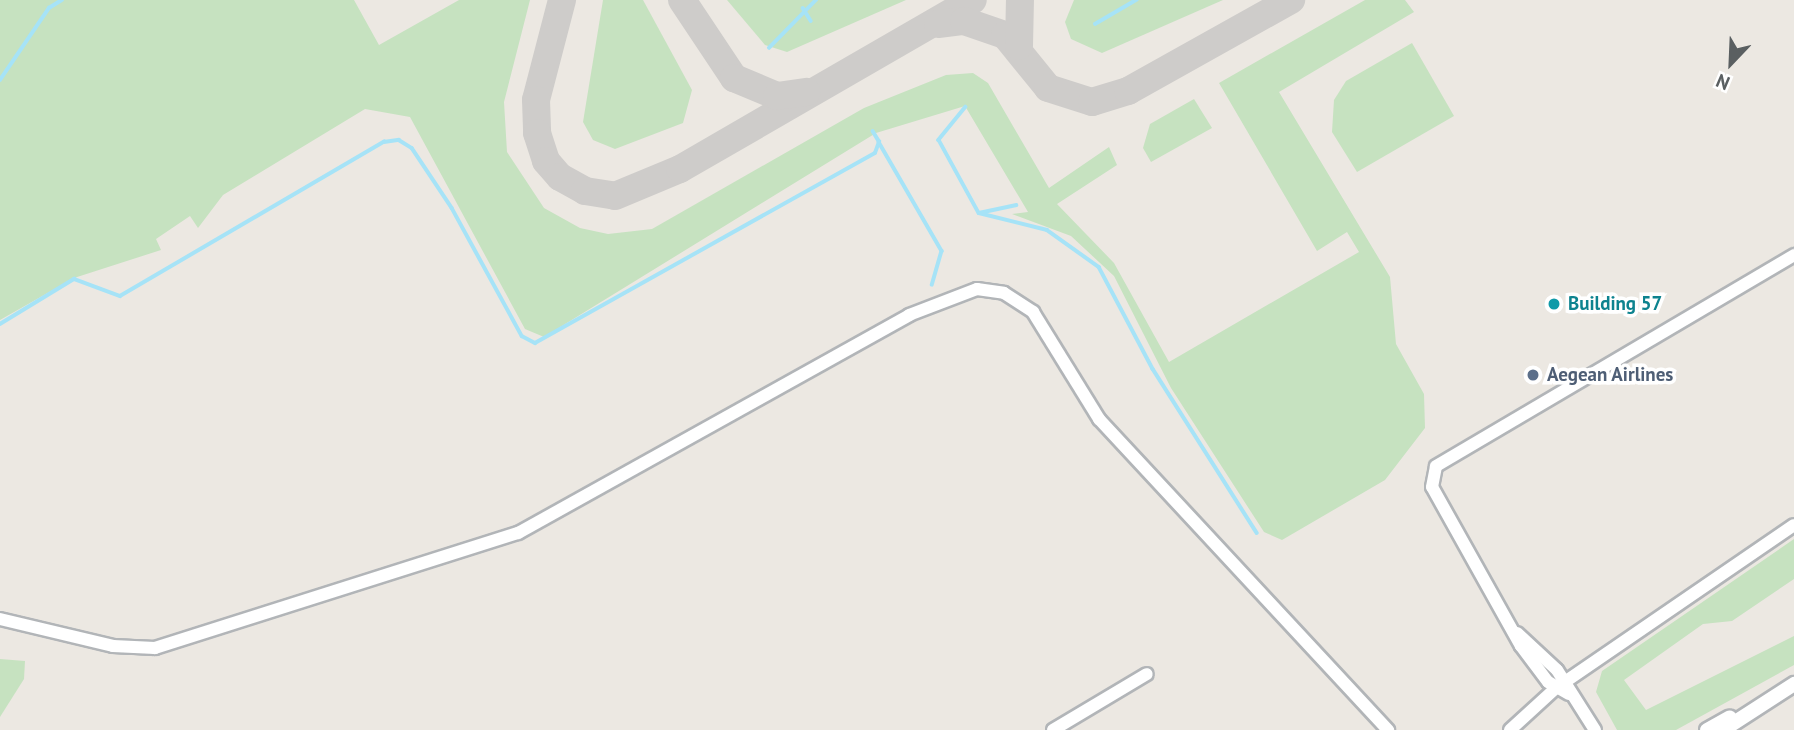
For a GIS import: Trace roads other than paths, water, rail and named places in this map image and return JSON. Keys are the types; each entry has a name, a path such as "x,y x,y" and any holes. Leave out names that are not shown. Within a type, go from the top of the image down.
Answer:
{"street":[{"path":"1591,727 1564,688 1517,633 1432,487 1436,466 1794,255"},
{"path":"0,619 113,646 155,648 518,533 909,315 977,289 1014,298 1041,321 1099,419 1388,730"},
{"path":"1510,730 1564,688 1794,526"},
{"path":"1053,730 1147,674"},
{"path":"1723,730 1794,684"},
{"path":"1707,730 1773,697"}],"waterway":[{"path":"0,80 49,8 62,0"},
{"path":"769,48 816,0"},
{"path":"1095,24 1136,0"},
{"path":"803,8 811,21"},
{"path":"966,107 939,140 979,213 1016,205"},
{"path":"0,324 74,279 120,296 384,142 399,140 412,148 452,208 522,336 535,343 875,153 879,142 873,132"},
{"path":"879,142 942,251 932,285"},
{"path":"979,213 1047,230 1099,267 1153,369 1257,533"}],"place":[{"name":"Building 57","path":"1554,304"},
{"name":"Aegean Airlines","path":"1533,375"}]}
